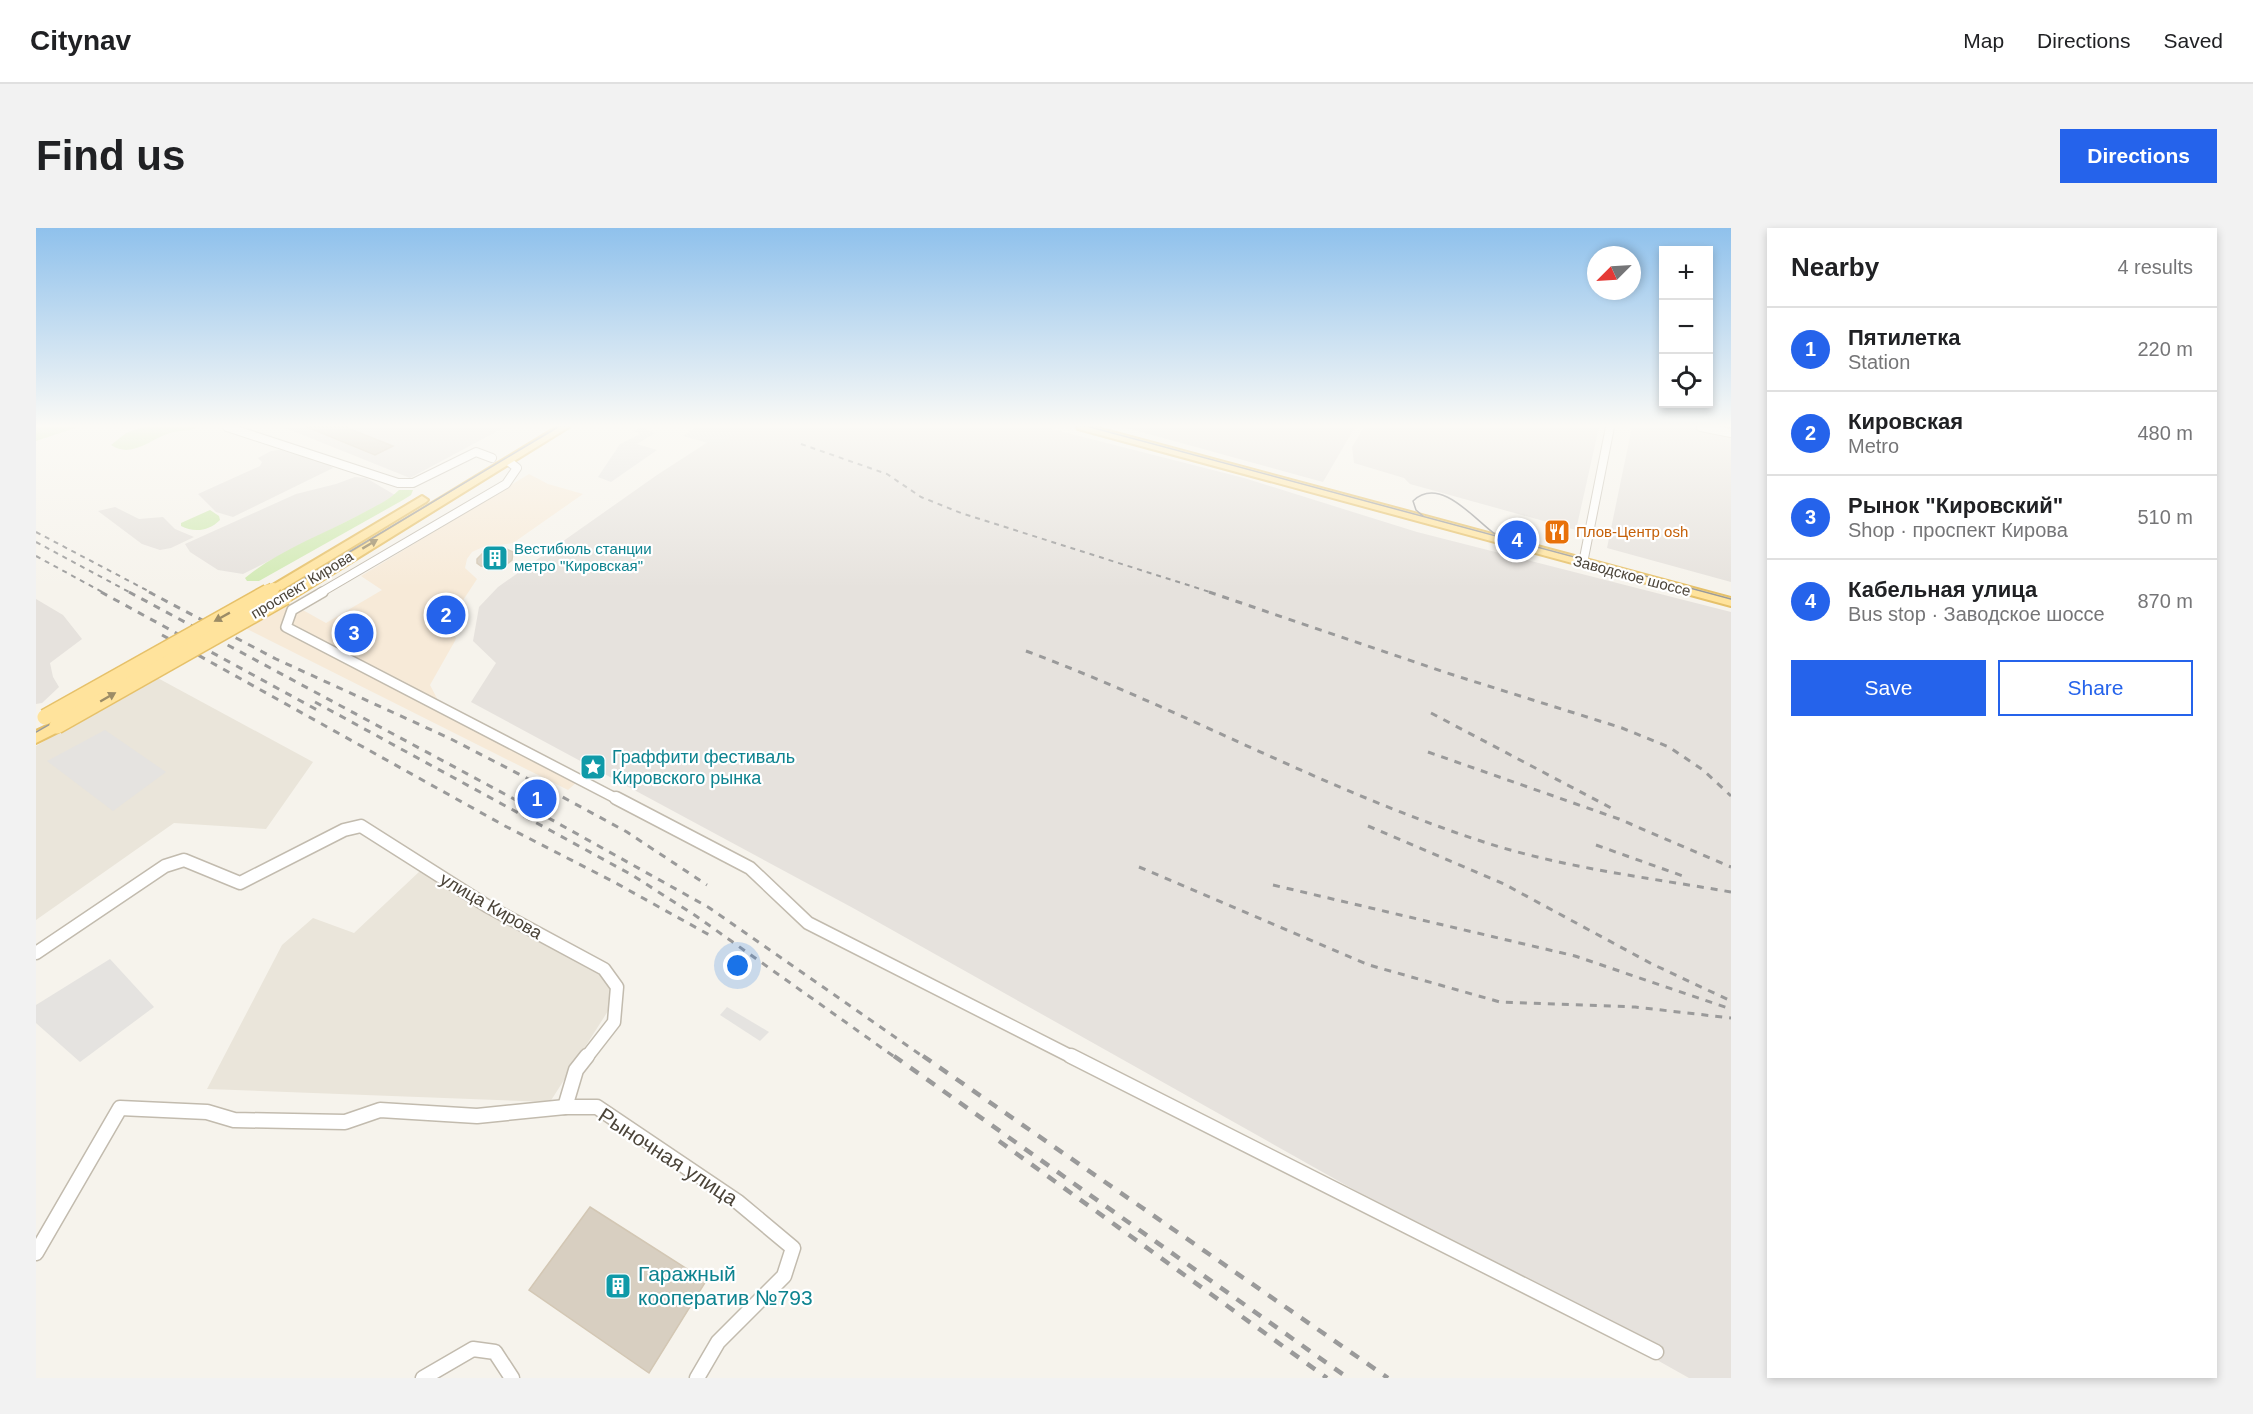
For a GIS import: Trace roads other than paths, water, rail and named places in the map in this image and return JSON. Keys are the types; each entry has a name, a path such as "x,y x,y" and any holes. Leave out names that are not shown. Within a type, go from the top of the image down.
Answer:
{"main road":[{"name":"проспект Кирова","path":"279,593 456,481"},
{"name":"проспект Кирова","path":"36,738 46,722 279,593 474,481"},
{"name":"Заводское шоссе","path":"1286,481 1583,559 1731,594"},
{"name":"Заводское шоссе","path":"1299,481 1583,559 1731,603"}],"street":[{"path":"392,481 413,483 418,481"},
{"path":"508,481 292,610 286,627 750,868 808,923 1656,1352"},
{"path":"1583,559 1599,481"},
{"name":"улица Кирова","path":"36,953 165,866 184,860 240,883 344,830 361,826 487,906 604,969 617,987 614,1022 576,1070 565,1107"},
{"name":"Рыночная улица","path":"36,1253 120,1108 207,1112 234,1120 345,1122 380,1110 477,1116 565,1107 597,1107 738,1202 793,1248 784,1276 718,1342 697,1378"},
{"path":"423,1378 473,1349 495,1352 512,1378"}],"tram line":[{"path":"36,732 279,594 468,481"},
{"path":"1290,481 1731,599"},
{"path":"1423,516 1416,510 1413,501 1423,494 1434,493 1457,502 1495,534"}],"railway":[{"path":"897,481 921,497 961,513 1213,593"},
{"path":"36,532 152,593"},
{"path":"36,542 131,593"},
{"path":"36,556 104,593"},
{"path":"101,592 321,712"},
{"path":"129,592 527,806 708,907 925,1058"},
{"path":"149,592 276,659 449,738 544,787 627,832 707,885"},
{"path":"1209,592 1447,673 1622,728 1669,747 1703,770 1731,796"},
{"path":"162,635 505,826 614,882 713,937"},
{"path":"1026,651 1141,698 1370,800 1487,843 1577,866 1731,892"},
{"path":"315,702 632,875 696,916 896,1058"},
{"path":"1431,713 1613,809"},
{"path":"1428,752 1619,819 1731,867"},
{"path":"1368,826 1504,884 1652,964 1731,1001"},
{"path":"1596,845 1683,876"},
{"path":"1139,867 1369,965 1500,1002 1635,1007 1731,1018"},
{"path":"1273,885 1575,956 1731,1009"},
{"path":"894,1056 1348,1378"},
{"path":"923,1056 1388,1378"},
{"path":"999,1141 1327,1378"}],"place":[{"name":"Плов-Центр osh","path":"1557,532"},
{"name":"Кабельная улица","path":"1517,540"},
{"name":"Вестибюль станции метро \"Кировская\"","path":"495,558"},
{"name":"Кировская","path":"446,615"},
{"name":"Рынок \"Кировский\"","path":"354,633"},
{"name":"Граффити фестиваль Кировского рынка","path":"593,767"},
{"name":"Пятилетка","path":"537,799"},
{"name":"Гаражный кооператив №793","path":"618,1286"}]}
